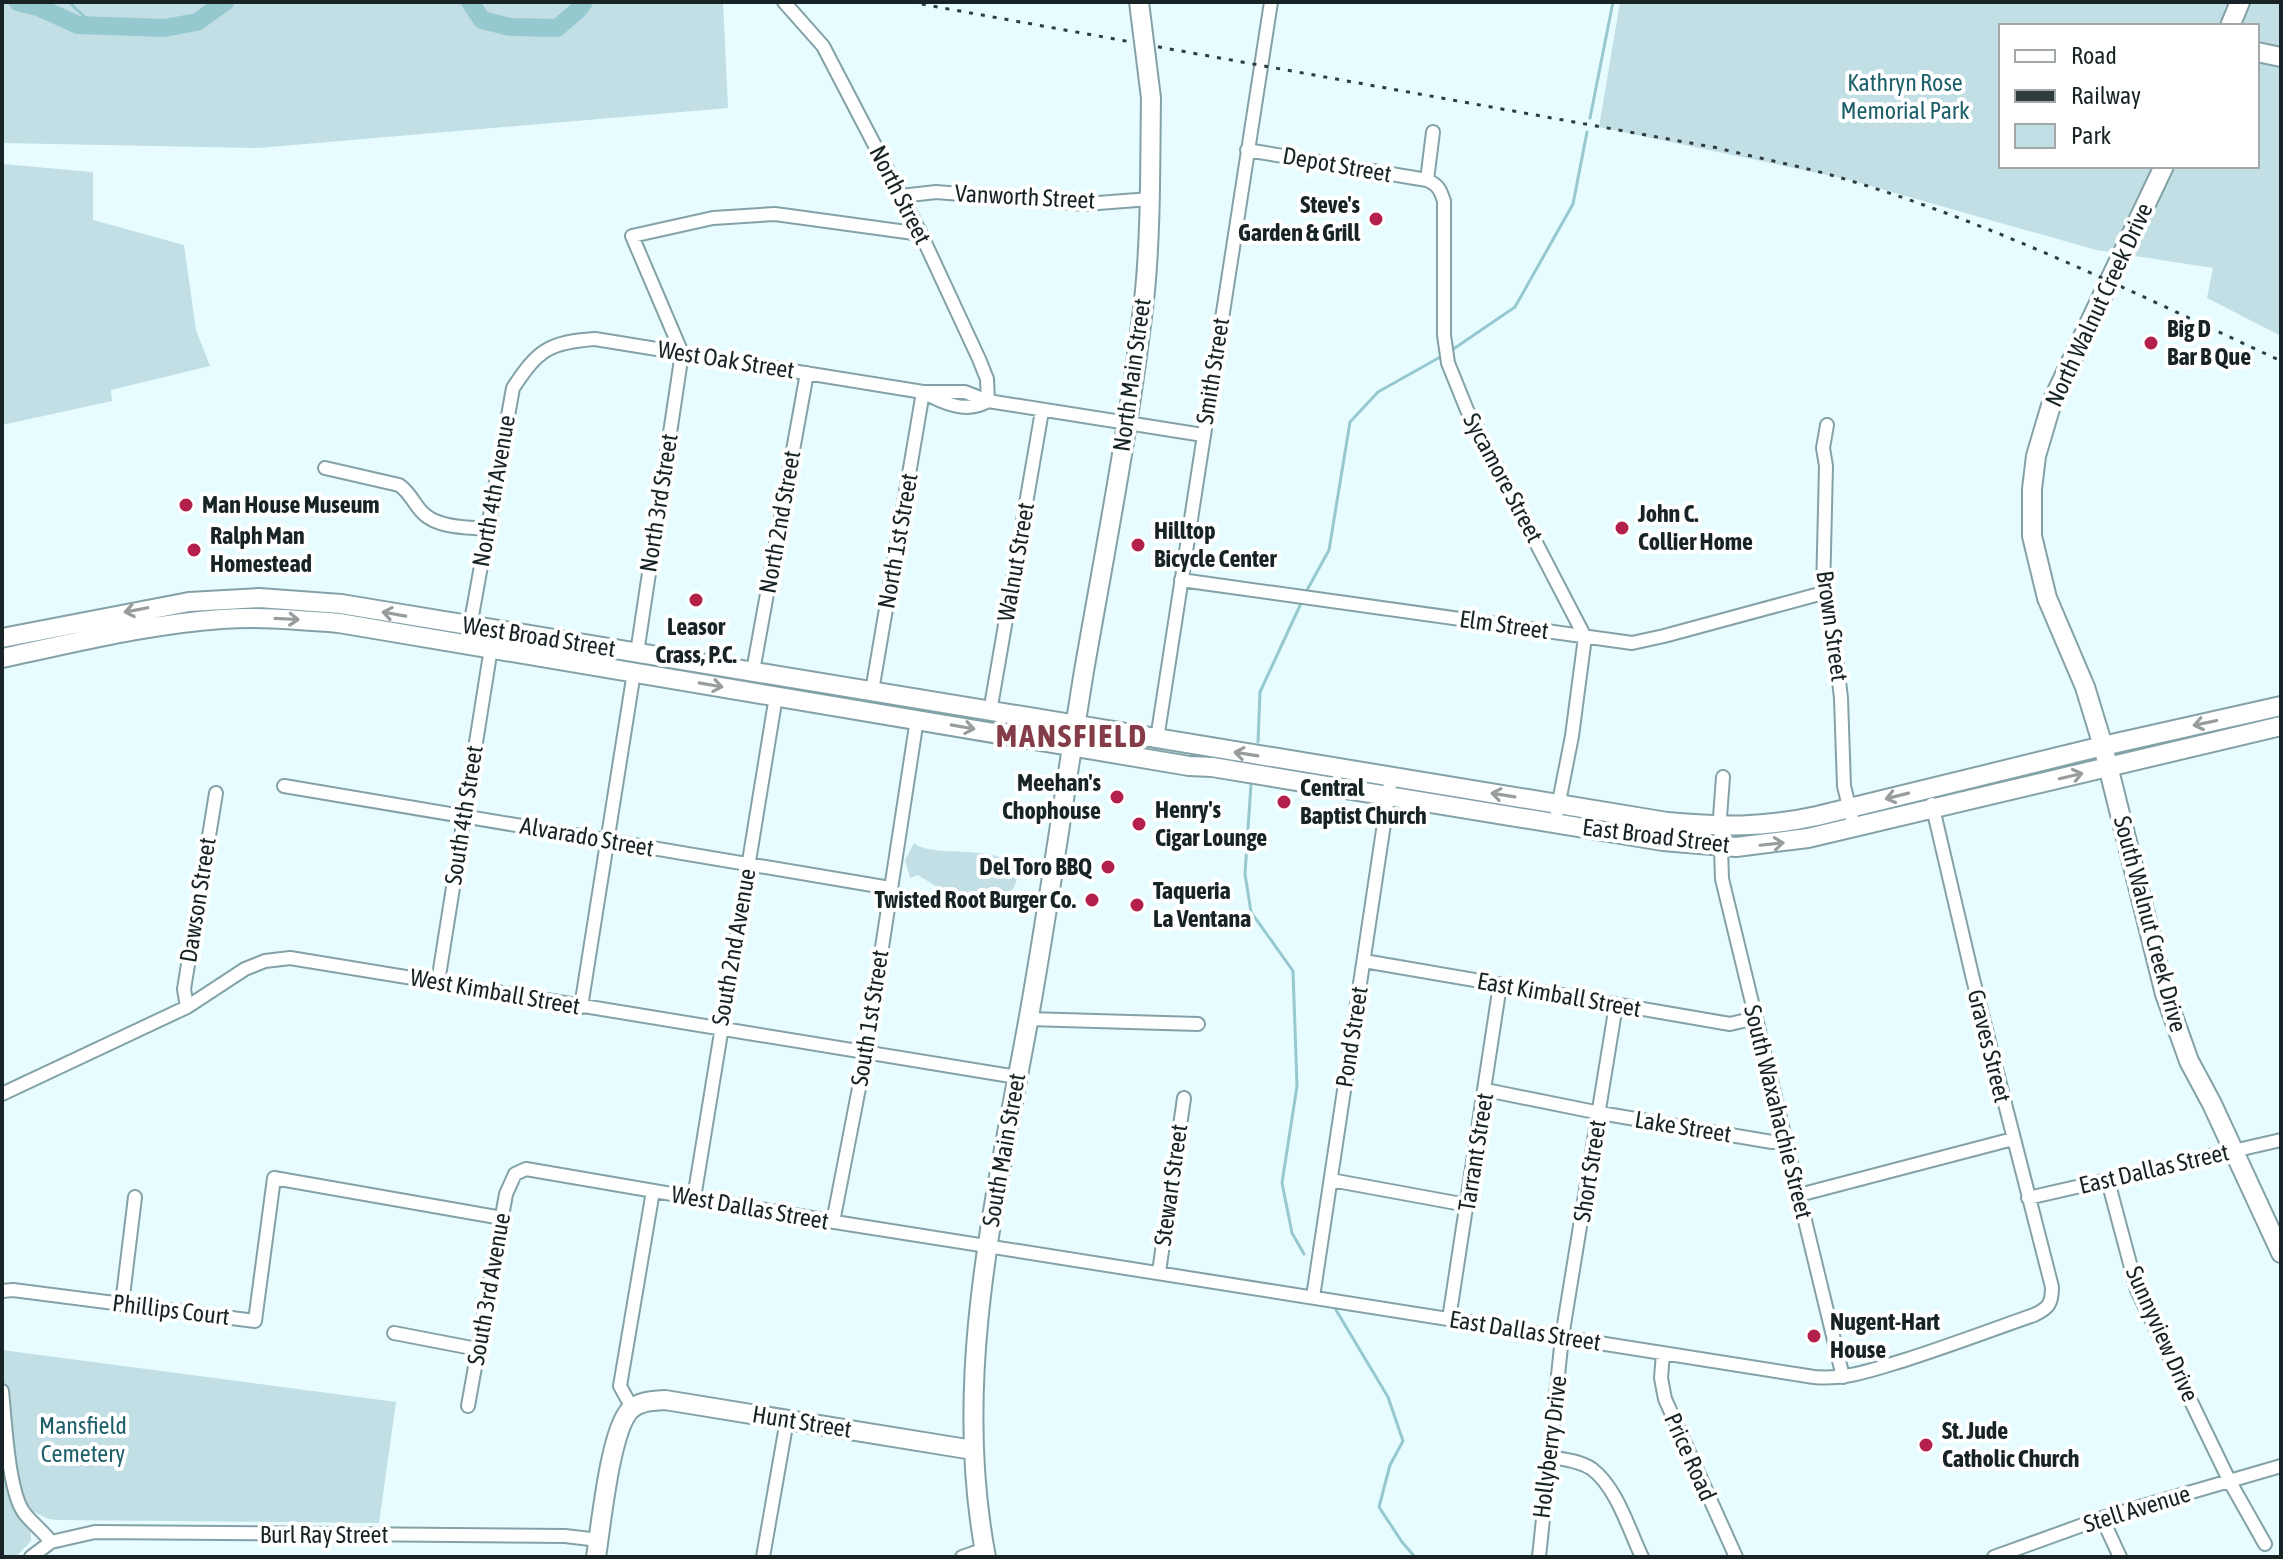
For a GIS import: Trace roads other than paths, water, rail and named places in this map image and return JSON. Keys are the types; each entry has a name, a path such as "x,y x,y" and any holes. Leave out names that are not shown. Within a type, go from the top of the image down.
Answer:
{"main road":[{"name":"North Main Street","path":"1072,745 1126,424 1145,287 1151,98 1139,2"},
{"path":"2231,24 2240,2"},
{"path":"2259,52 2281,57"},
{"name":"North Walnut Creek Drive","path":"2109,767 2085,687 2040,575 2032,536 2032,489 2039,441 2061,377 2163,168"},
{"name":"West Broad Street","path":"9,636 143,609 208,600 292,599 341,604 469,636 491,648 753,671 872,691 918,710 1072,745"},
{"path":"208,600 209,620"},
{"name":"West Broad Street","path":"11,656 153,627 209,620 268,618 469,636 635,662 776,696 918,710 990,712 1075,726"},
{"path":"9,636 11,656"},
{"name":"East Broad Street","path":"1389,786 1556,823 1663,841 1720,836 2103,746 2278,717"},
{"name":"East Broad Street","path":"1075,726 1157,739 1214,758 1389,786 1558,804 1720,836 1781,843 2109,767 2278,717"},
{"name":"East Broad Street","path":"1072,745 1189,766 1214,758"},
{"name":"South Main Street","path":"985,1553 973,1450 976,1330 987,1245 1028,1019 1072,745"},
{"name":"South Walnut Creek Drive","path":"2109,767 2165,994 2189,1061 2281,1253"},
{"name":"Hunt Street","path":"632,1408 646,1401 665,1400 973,1450"},
{"path":"597,1548 618,1433 632,1408"}],"street":[{"name":"North Street","path":"784,2 823,46 921,234 979,359 987,379 988,401"},
{"name":"Smith Street","path":"1157,739 1271,2"},
{"path":"1427,180 1433,132"},
{"name":"Depot Street","path":"1247,150 1427,180"},
{"name":"Sycamore Street","path":"1427,180 1437,185 1444,201 1443,310 1446,349 1454,380 1585,637"},
{"name":"Vanworth Street","path":"901,196 936,192 1085,204 1150,199"},
{"path":"682,353 632,236 713,218 775,214 921,234"},
{"name":"West Oak Street","path":"531,359 573,340 595,339 923,392 965,392 988,401 1042,411 1203,435"},
{"name":"North 3rd Street","path":"635,662 682,353"},
{"name":"North 4th Avenue","path":"469,636 513,388 531,359"},
{"name":"North 2nd Street","path":"753,671 807,373"},
{"name":"North 1st Street","path":"872,691 923,392"},
{"name":"Walnut Street","path":"990,712 1042,411"},
{"name":"Brown Street","path":"1827,425 1823,448 1826,466 1823,593 1835,648 1841,698 1844,786 1854,827"},
{"path":"325,468 399,485 408,491 425,516 443,524 486,529"},
{"name":"Elm Street","path":"1181,580 1632,643 1823,593"},
{"path":"1556,823 1572,736 1585,637"},
{"name":"South 4th Street","path":"438,982 491,648"},
{"path":"581,1007 635,662"},
{"name":"South 2nd Avenue","path":"694,1198 776,696"},
{"name":"South 1st Street","path":"833,1222 866,1052 918,710"},
{"name":"South Waxahachie Street","path":"1723,777 1720,836 1722,879 1843,1377"},
{"name":"Alvarado Street","path":"284,786 890,888"},
{"name":"Pond Street","path":"1313,1297 1389,786"},
{"name":"Graves Street","path":"1929,789 2052,1287 2051,1303"},
{"name":"Dawson Street","path":"187,1007 184,989 216,793"},
{"name":"West Kimball Street","path":"2,1094 187,1007 245,969 265,961 290,958 1017,1077"},
{"name":"East Kimball Street","path":"1364,961 1730,1024 1755,1018"},
{"name":"Tarrant Street","path":"1449,1319 1500,985"},
{"name":"Short Street","path":"1562,1337 1616,1005"},
{"path":"1028,1019 1198,1024"},
{"name":"Lake Street","path":"1486,1090 1600,1113 1772,1142 1786,1141"},
{"name":"Stewart Street","path":"1159,1272 1184,1098"},
{"path":"1799,1195 2013,1139"},
{"name":"East Dallas Street","path":"2028,1198 2281,1140"},
{"name":"West Dallas Street","path":"515,1174 526,1169 541,1171 833,1222 987,1245"},
{"name":"South 3rd Avenue","path":"468,1406 509,1183 515,1174"},
{"name":"Phillips Court","path":"2,1291 255,1321 274,1178 502,1218"},
{"path":"1331,1180 1467,1205"},
{"name":"Sunnyview Drive","path":"2108,1181 2137,1290 2230,1482 2265,1544"},
{"path":"632,1408 620,1386 653,1191"},
{"path":"122,1304 135,1197"},
{"name":"East Dallas Street","path":"987,1245 1800,1376 1843,1377 1944,1347 2034,1315 2046,1310 2051,1303"},
{"path":"394,1333 477,1349"},
{"name":"Hollyberry Drive","path":"1539,1557 1562,1337"},
{"name":"Price Road","path":"1663,1353 1661,1378 1665,1399 1736,1557"},
{"path":"2,1391 9,1461 18,1501 25,1514 38,1524 51,1542 31,1557"},
{"path":"763,1557 787,1420"},
{"path":"1549,1457 1582,1465 1601,1479 1612,1493 1642,1557"},
{"name":"Stell Avenue","path":"1994,1557 2102,1518 2281,1466"},
{"path":"2102,1518 2120,1557"},
{"name":"Burl Ray Street","path":"51,1542 95,1532 565,1536 597,1548"},
{"path":"962,1557 985,1553"}],"waterway":[{"path":"18,2 38,7 78,25 164,28 197,22 225,2"},
{"path":"69,2 94,26"},
{"path":"470,2 482,20 510,27 557,28 584,2"},
{"path":"1590,118 1613,2"},
{"path":"1449,352 1515,307 1573,204 1587,132"},
{"path":"1306,592 1329,550 1350,422 1378,392 1442,356"},
{"path":"1258,742 1260,692 1303,599"},
{"path":"1251,784 1245,874 1251,912 1293,971 1297,1086 1282,1183 1292,1233 1304,1254"},
{"path":"1336,1310 1388,1397 1403,1441 1390,1465 1379,1507 1415,1557"}],"railway":[{"path":"910,2 1718,148 1816,171 1904,198 2013,240 2281,361"}],"place":[{"name":"Steve's Garden & Grill","path":"1376,219"},
{"name":"Big D Bar B Que","path":"2151,343"},
{"name":"Man House Museum","path":"186,505"},
{"name":"John C. Collier Home","path":"1622,528"},
{"name":"Hilltop Bicycle Center","path":"1138,545"},
{"name":"Ralph Man Homestead","path":"194,550"},
{"name":"Leasor Crass, P.C.","path":"696,600"},
{"name":"Meehan's Chophouse","path":"1117,797"},
{"name":"Central Baptist Church","path":"1284,802"},
{"name":"Henry's Cigar Lounge","path":"1139,824"},
{"name":"Del Toro BBQ","path":"1108,867"},
{"name":"Twisted Root Burger Co.","path":"1092,900"},
{"name":"Taqueria La Ventana","path":"1137,905"},
{"name":"Nugent-Hart House","path":"1814,1336"},
{"name":"St. Jude Catholic Church","path":"1926,1445"}],"district":[{"name":"MANSFIELD","path":"1072,736"}],"park label":[{"name":"Kathryn Rose Memorial Park","path":"1905,97"},
{"name":"Mansfield Cemetery","path":"83,1440"}]}
